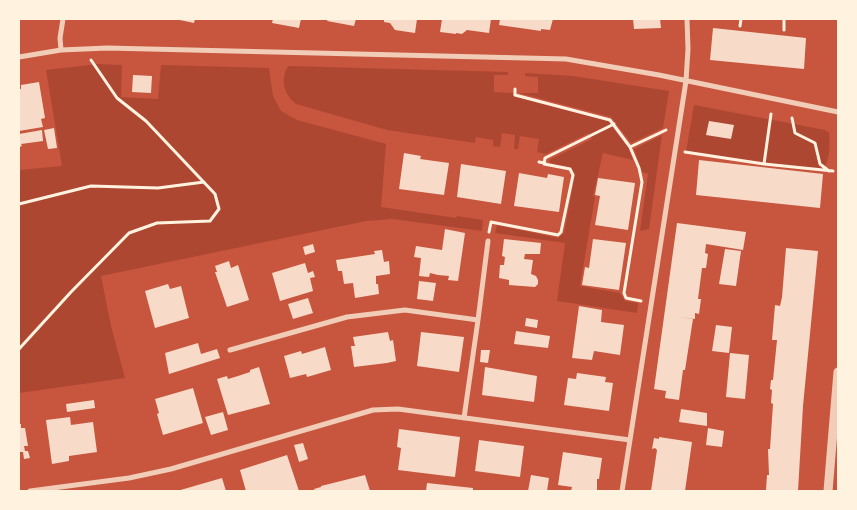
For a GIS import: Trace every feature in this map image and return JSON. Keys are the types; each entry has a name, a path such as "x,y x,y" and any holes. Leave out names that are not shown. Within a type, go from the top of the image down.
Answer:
{"street":[{"path":"61,50 60,38 63,19"},
{"path":"622,491 686,81 687,19"},
{"path":"19,57 61,50 116,48 566,59 838,112"},
{"path":"464,418 488,241"},
{"path":"230,350 347,317 405,310 478,320"},
{"path":"828,491 838,372"},
{"path":"30,491 129,478 171,468 373,410 398,409 630,440"}],"path":[{"path":"740,26 741,19"},
{"path":"784,19 784,30"},
{"path":"19,349 129,233 157,223 210,221 219,208 216,194 146,121 117,98 91,60"},
{"path":"515,89 515,95 610,120 630,147 639,168 642,182 624,293 626,298 641,301"},
{"path":"764,164 771,114"},
{"path":"684,152 764,164 831,171 820,164 815,143 796,133 792,118"},
{"path":"545,163 545,158 614,124"},
{"path":"630,147 666,130"},
{"path":"488,241 491,222 558,235 561,232 573,175 570,169 539,162"},
{"path":"19,204 91,186 158,188 204,182"}],"shaded area":[{"path":"98,64 122,65 121,97 158,99 161,65 269,68 273,96 281,111 297,120 386,144 381,207 483,220 482,231 393,219 366,221 101,276 111,326 125,378 19,393 19,170 62,166 46,70"},
{"path":"288,66 508,72 508,75 494,75 494,92 513,93 513,96 608,121 628,147 633,160 603,153 593,196 595,197 580,286 620,293 625,301 638,303 637,313 557,301 565,243 495,233 497,225 558,238 564,233 575,175 570,167 550,163 549,160 592,139 589,133 546,154 537,152 539,139 520,136 518,149 514,149 515,135 502,133 500,147 493,146 493,140 476,137 475,143 387,130 296,104 284,86 284,76"},
{"path":"525,73 573,76 669,91 663,128 631,143 611,117 519,93 538,93 538,77 525,76"},
{"path":"694,105 825,130 829,133 829,143 825,166 823,170 686,152"},
{"path":"662,135 649,229 640,231 648,174 642,172 634,149"}],"building":[{"path":"175,19 195,19 194,23"},
{"path":"273,19 301,19 299,28 272,23"},
{"path":"328,19 356,19 354,26 327,21"},
{"path":"384,19 417,19 415,33 395,30 390,23 384,22"},
{"path":"442,19 491,19 489,33 467,30 462,34 440,32"},
{"path":"500,19 553,19 550,30 541,29 541,31 499,25"},
{"path":"633,19 660,19 661,28 634,29"},
{"path":"713,28 806,38 804,69 710,60"},
{"path":"133,75 152,76 151,93 132,92"},
{"path":"39,82 45,118 41,119 43,127 19,131 19,89 21,89 21,85"},
{"path":"709,121 734,125 731,139 706,135"},
{"path":"54,128 57,148 48,149 44,130"},
{"path":"42,130 43,141 21,144 22,146 19,147 19,134"},
{"path":"404,153 421,156 420,159 449,163 444,195 399,189"},
{"path":"699,160 823,174 820,208 696,195"},
{"path":"461,164 506,171 501,204 457,197"},
{"path":"519,173 547,178 548,174 564,177 559,212 514,206"},
{"path":"598,178 635,183 628,230 595,225 600,196 595,195"},
{"path":"677,223 746,232 743,250 706,244 705,253 708,254 706,268 702,268 698,299 701,299 699,314 695,313 695,319 679,317 693,319 679,400 665,398 666,391 654,389"},
{"path":"445,229 465,233 458,281 448,280 449,276 430,273 429,277 419,276 421,258 414,257 416,246 442,250"},
{"path":"504,239 541,243 540,254 525,254 524,259 533,260 531,274 536,276 538,280 538,284 535,287 509,285 509,280 499,278 500,265 504,265 505,257 502,256"},
{"path":"593,239 626,243 619,290 582,285 585,267 589,268"},
{"path":"313,244 315,252 305,255 303,247"},
{"path":"786,248 818,251 803,406 798,491 770,491 766,490 767,475 769,475 768,449 770,449 773,404 771,403 772,390 770,389 771,380 773,380 777,340 772,340 775,305 780,306 782,297"},
{"path":"725,249 741,251 736,286 719,284"},
{"path":"382,250 384,262 389,261 390,274 376,276 379,294 355,298 353,283 344,284 342,271 338,271 336,260 375,254 374,251"},
{"path":"229,261 231,268 238,265 249,300 227,307 215,272 217,272 215,266"},
{"path":"305,263 308,273 313,271 315,277 310,278 313,291 280,301 272,273"},
{"path":"419,281 436,283 433,301 417,299"},
{"path":"168,284 170,289 181,286 189,318 155,328 145,291"},
{"path":"308,298 313,313 293,319 288,304"},
{"path":"579,306 602,310 601,322 624,325 620,355 594,351 592,360 572,358"},
{"path":"526,318 538,320 537,328 525,326"},
{"path":"716,325 732,327 729,353 712,351"},
{"path":"516,331 550,336 548,348 514,344"},
{"path":"388,332 390,341 393,340 396,361 354,367 351,346 355,346 353,337"},
{"path":"421,332 464,337 459,372 417,366"},
{"path":"198,343 201,354 217,349 220,358 169,374 165,353"},
{"path":"325,347 331,370 307,377 306,374 290,378 284,356 301,351 302,354"},
{"path":"481,350 490,350 488,363 480,362"},
{"path":"730,353 749,355 745,399 726,397"},
{"path":"259,367 270,404 228,415 217,379 227,376 228,379"},
{"path":"485,367 537,376 534,402 482,395"},
{"path":"577,373 606,377 605,382 613,383 609,411 564,405 568,378 576,379"},
{"path":"193,388 203,423 163,435 155,399"},
{"path":"94,400 95,408 67,412 66,404"},
{"path":"681,409 707,413 707,426 679,422"},
{"path":"223,412 228,430 211,435 205,417"},
{"path":"70,417 71,425 93,422 97,452 69,456 69,461 52,464 46,420"},
{"path":"19,424 21,424 21,428 25,428 28,446 24,446 30,458 24,459 23,452 19,452"},
{"path":"708,428 724,431 722,447 706,445"},
{"path":"399,429 460,437 455,477 398,470 401,448 397,447"},
{"path":"659,437 692,442 685,491 651,491 657,450 655,448 652,449 654,438 659,439"},
{"path":"479,440 524,446 520,477 475,471"},
{"path":"303,443 308,459 299,462 294,445"},
{"path":"563,452 602,458 599,479 597,479 597,491 571,491 572,487 558,485"},
{"path":"287,455 299,491 246,491 240,470"},
{"path":"365,475 370,491 315,491 314,489 321,486"},
{"path":"531,475 549,478 547,491 528,491"},
{"path":"222,478 226,491 177,491"},
{"path":"427,483 473,488 473,491 426,491"}]}
